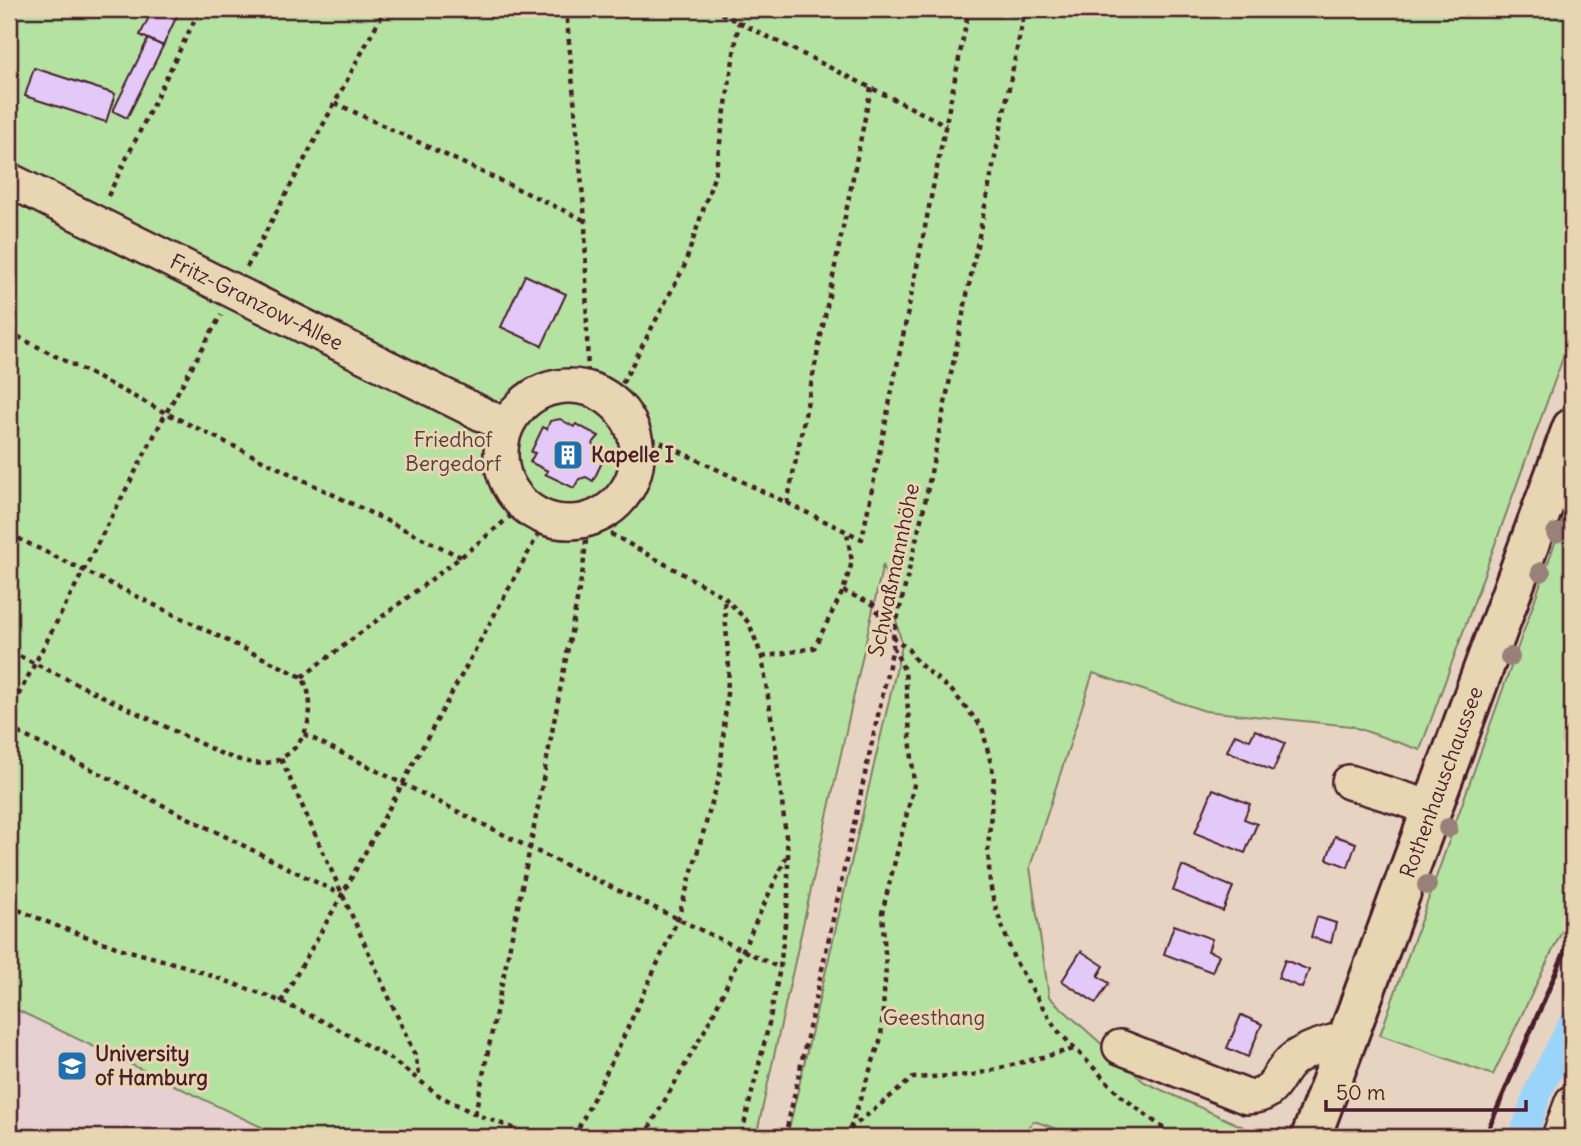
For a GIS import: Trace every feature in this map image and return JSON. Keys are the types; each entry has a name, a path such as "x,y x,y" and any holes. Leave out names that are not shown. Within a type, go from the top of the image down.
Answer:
{"main road":[{"name":"Rothenhauschaussee","path":"1311,1137 1572,428"}],"street":[{"name":"Fritz-Granzow-Allee","path":"9,180 506,426"},
{"path":"568,385 600,394 625,415 634,431 638,453 634,475 624,495 608,511 588,521 567,523 534,513 509,489 501,469 500,447 506,426 516,409 531,396 549,388 568,385"},
{"path":"1349,782 1432,808"},
{"path":"1120,1047 1247,1097 1261,1097 1276,1084 1291,1061 1321,1045 1347,1038"},
{"path":"1559,1137 1572,1102"}],"path":[{"path":"94,223 200,9"},
{"path":"9,713 166,413 385,9"},
{"path":"566,9 600,394"},
{"path":"712,9 946,125"},
{"path":"600,394 684,267 715,174 741,9"},
{"path":"634,431 862,539 969,9"},
{"name":"Schwaßmannhöhe","path":"785,1137 893,647 893,637 924,507 1025,9"},
{"path":"787,503 871,88"},
{"path":"335,103 585,220"},
{"path":"9,332 166,413 461,557"},
{"path":"302,677 461,557 534,513"},
{"path":"281,1002 402,784 534,513"},
{"path":"475,1114 530,848 583,569 588,521 724,597 749,623 762,657 788,853 788,899 780,968 741,1137"},
{"path":"762,657 814,648 844,591 852,562 846,532"},
{"path":"9,534 302,677 311,702 304,734 294,749 281,759 264,763 248,762 224,755 9,651"},
{"path":"844,591 873,604 893,637 908,649 917,662 952,691 982,727 994,776 988,849 990,883 994,903 1014,959 1056,1029 1121,1096 1174,1137"},
{"path":"574,1137 678,919 720,775 729,669 724,597"},
{"path":"850,1129 881,1038 886,966 882,913 914,785 905,673 893,647"},
{"path":"9,728 342,895"},
{"path":"304,734 530,848 780,968"},
{"path":"281,759 415,1055 420,1079"},
{"path":"644,1137 710,1021 788,853"},
{"path":"9,906 119,948 184,966 281,1002 327,1023 391,1059 440,1096 475,1114 537,1137"},
{"path":"843,1137 913,1079 973,1075 1074,1049"}],"shaded area":[{"name":"University of Hamburg","path":"9,1006 261,1126 282,1137 9,1137"}],"green space":[{"name":"Friedhof Bergedorf","path":"9,9 1572,9 1572,333 1420,750 1351,726 1205,711 1093,673 1030,867 1049,997 1144,1082 1265,1137 1079,1137 1034,1121 1019,1137 787,1137 902,645 883,564 756,1137 282,1137 9,1006"},
{"path":"1572,495 1572,910 1493,1075 1380,1035"}],"building":[{"path":"153,9 180,9 163,46 140,35"},
{"path":"148,39 163,46 127,118 113,111"},
{"path":"34,68 115,94 106,122 25,96"},
{"path":"525,275 566,294 542,346 501,327"},
{"name":"Kapelle I","path":"560,419 599,436 593,443 595,451 605,456 593,481 586,477 579,479 574,488 545,474 548,471 530,462 535,453 531,452 543,427 547,429 550,421"},
{"path":"1255,730 1285,743 1273,771 1227,751 1235,734 1250,740"},
{"path":"1213,789 1250,804 1244,819 1257,824 1245,853 1195,833"},
{"path":"1335,836 1356,843 1348,867 1327,859"},
{"path":"1182,866 1233,887 1223,911 1173,891"},
{"path":"1317,917 1336,923 1331,943 1311,937"},
{"path":"1174,925 1212,939 1208,951 1219,955 1212,972 1164,954"},
{"path":"1081,951 1104,966 1098,976 1109,983 1096,1003 1062,981"},
{"path":"1285,960 1309,970 1302,988 1278,978"},
{"path":"1241,1015 1262,1024 1248,1057 1227,1048"},
{"path":"9,1107 12,1107 13,1130 9,1130"}],"waterway":[{"path":"1523,1137 1539,1089 1572,1025"}],"railway":[{"path":"1485,1137 1572,935"}],"place":[{"name":"Kapelle I","path":"568,455"},
{"name":"University of Hamburg","path":"72,1066"}],"park label":[{"name":"Geesthang","path":"934,1018"}]}
